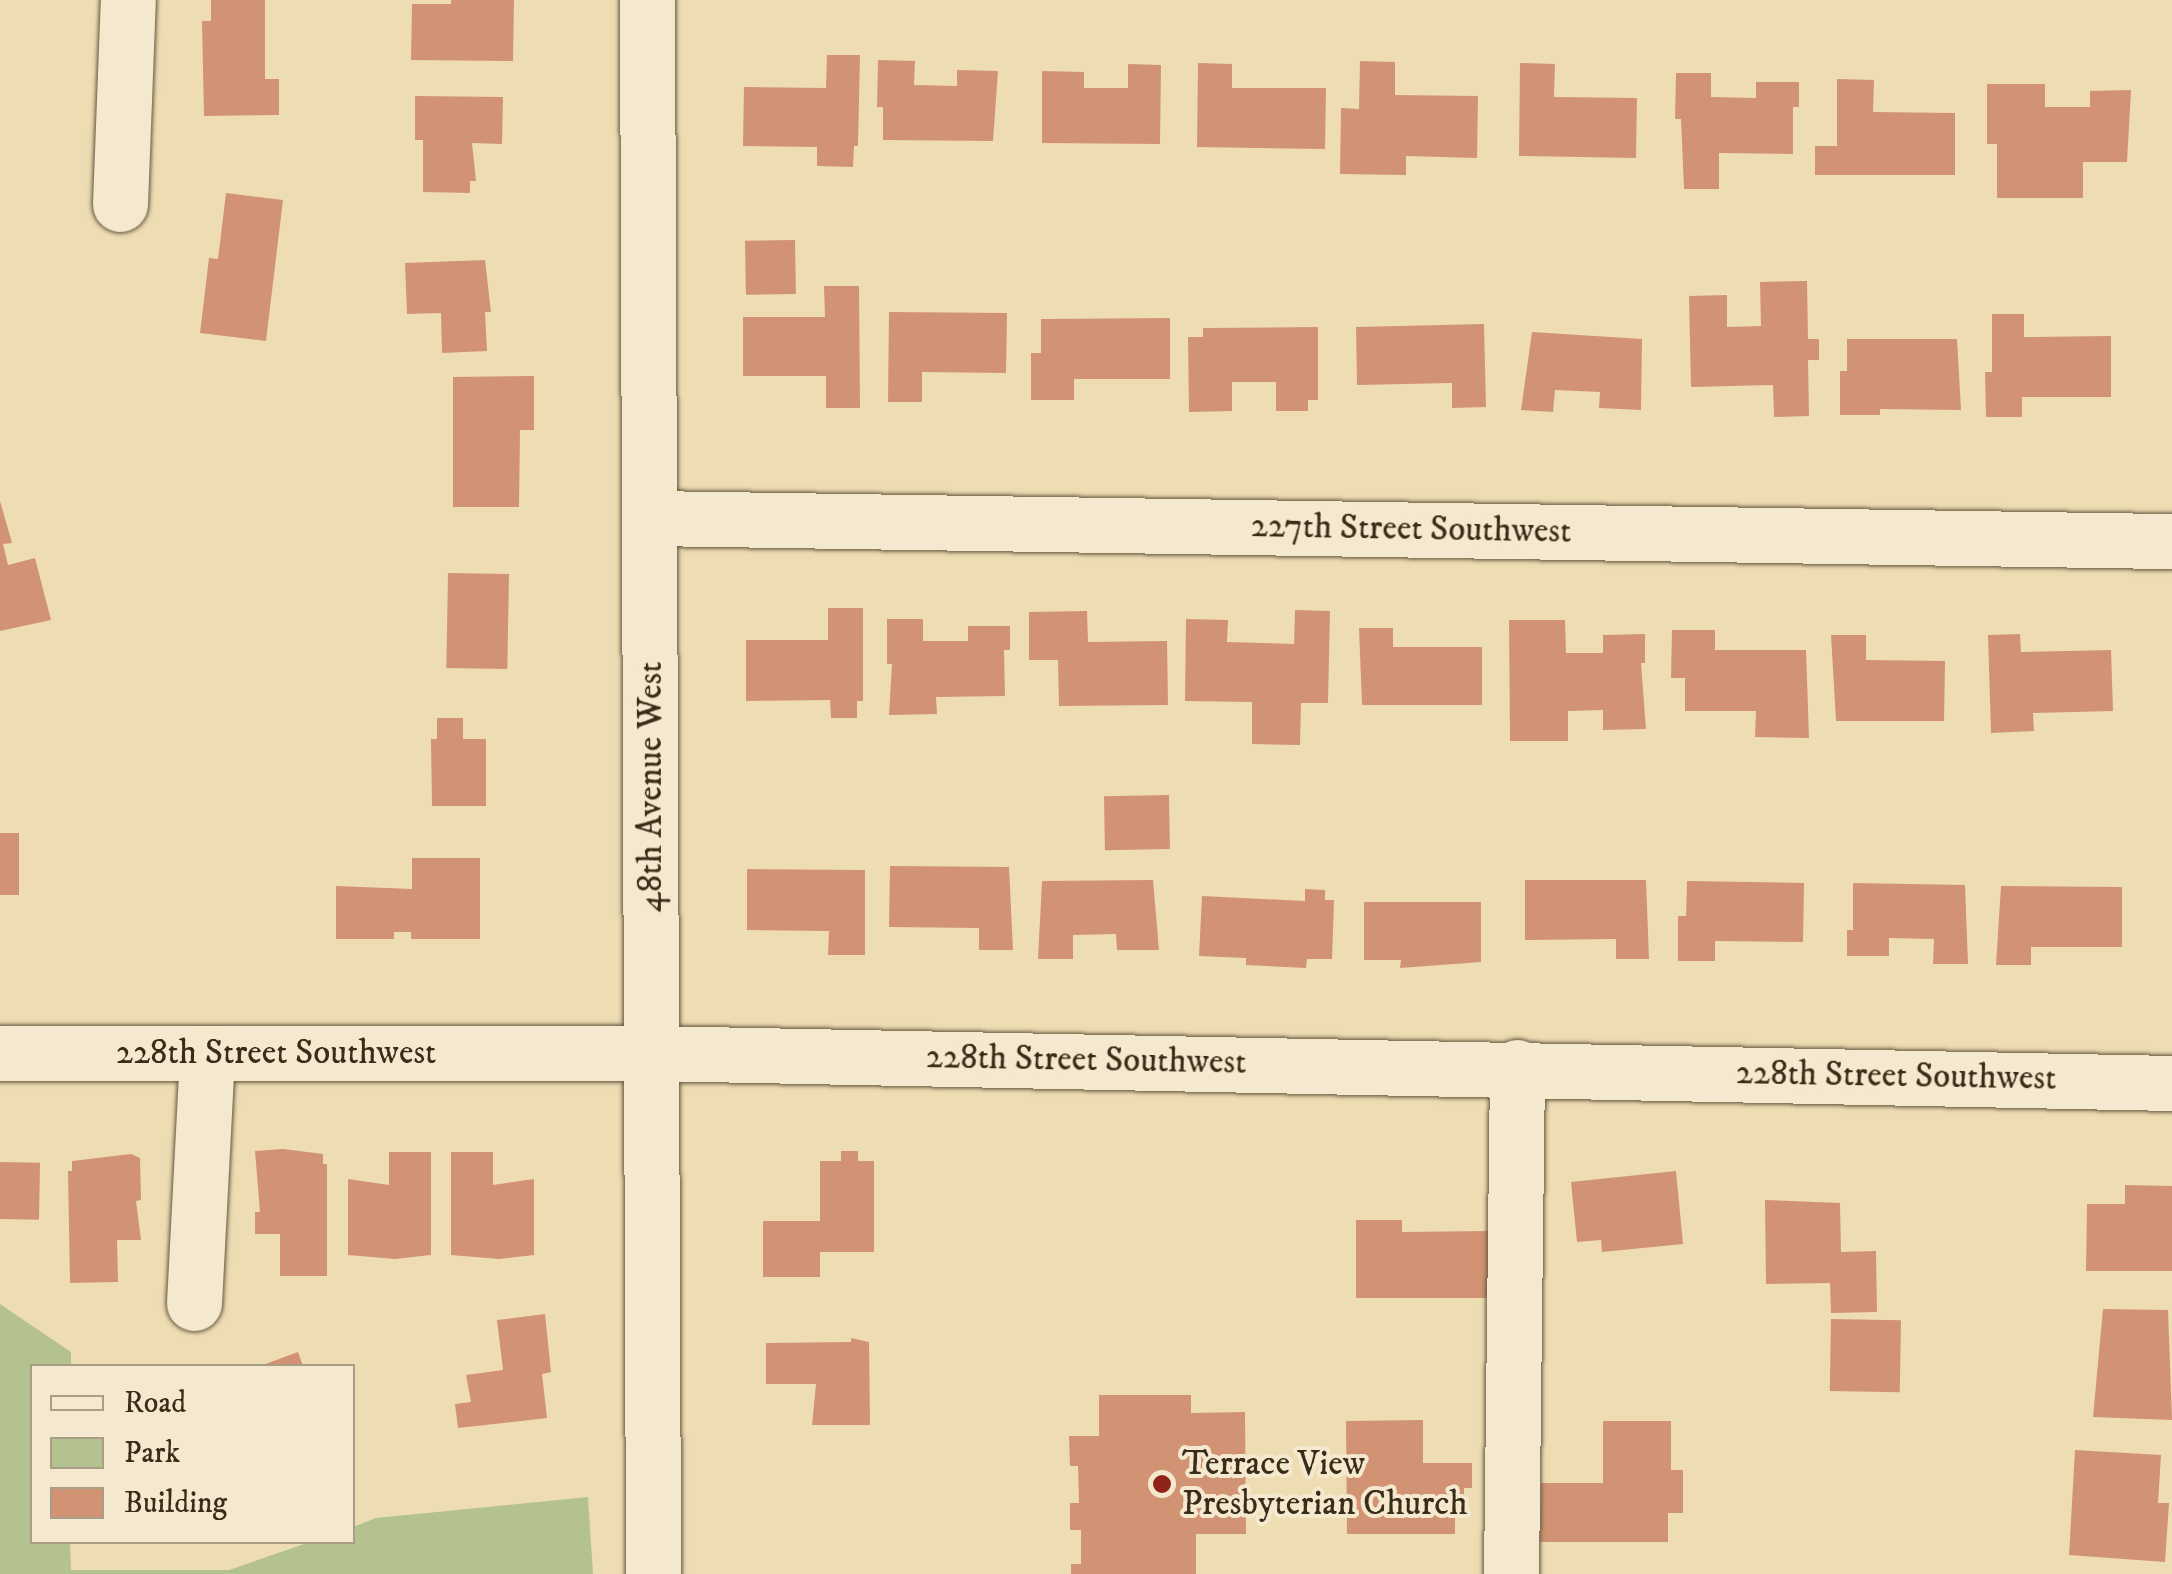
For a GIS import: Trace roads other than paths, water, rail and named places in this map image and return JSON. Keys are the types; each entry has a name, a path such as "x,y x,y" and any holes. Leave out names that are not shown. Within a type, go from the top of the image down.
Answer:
{"street":[{"path":"120,204 128,0"},
{"name":"48th Avenue West","path":"647,0 653,1574"},
{"name":"227th Street Southwest","path":"650,518 2172,541"},
{"name":"228th Street Southwest","path":"0,1053 652,1053 2172,1082"},
{"path":"194,1303 207,1053"},
{"path":"1511,1574 1517,1067"}],"place":[{"name":"Terrace View Presbyterian Church","path":"1162,1484"}]}
